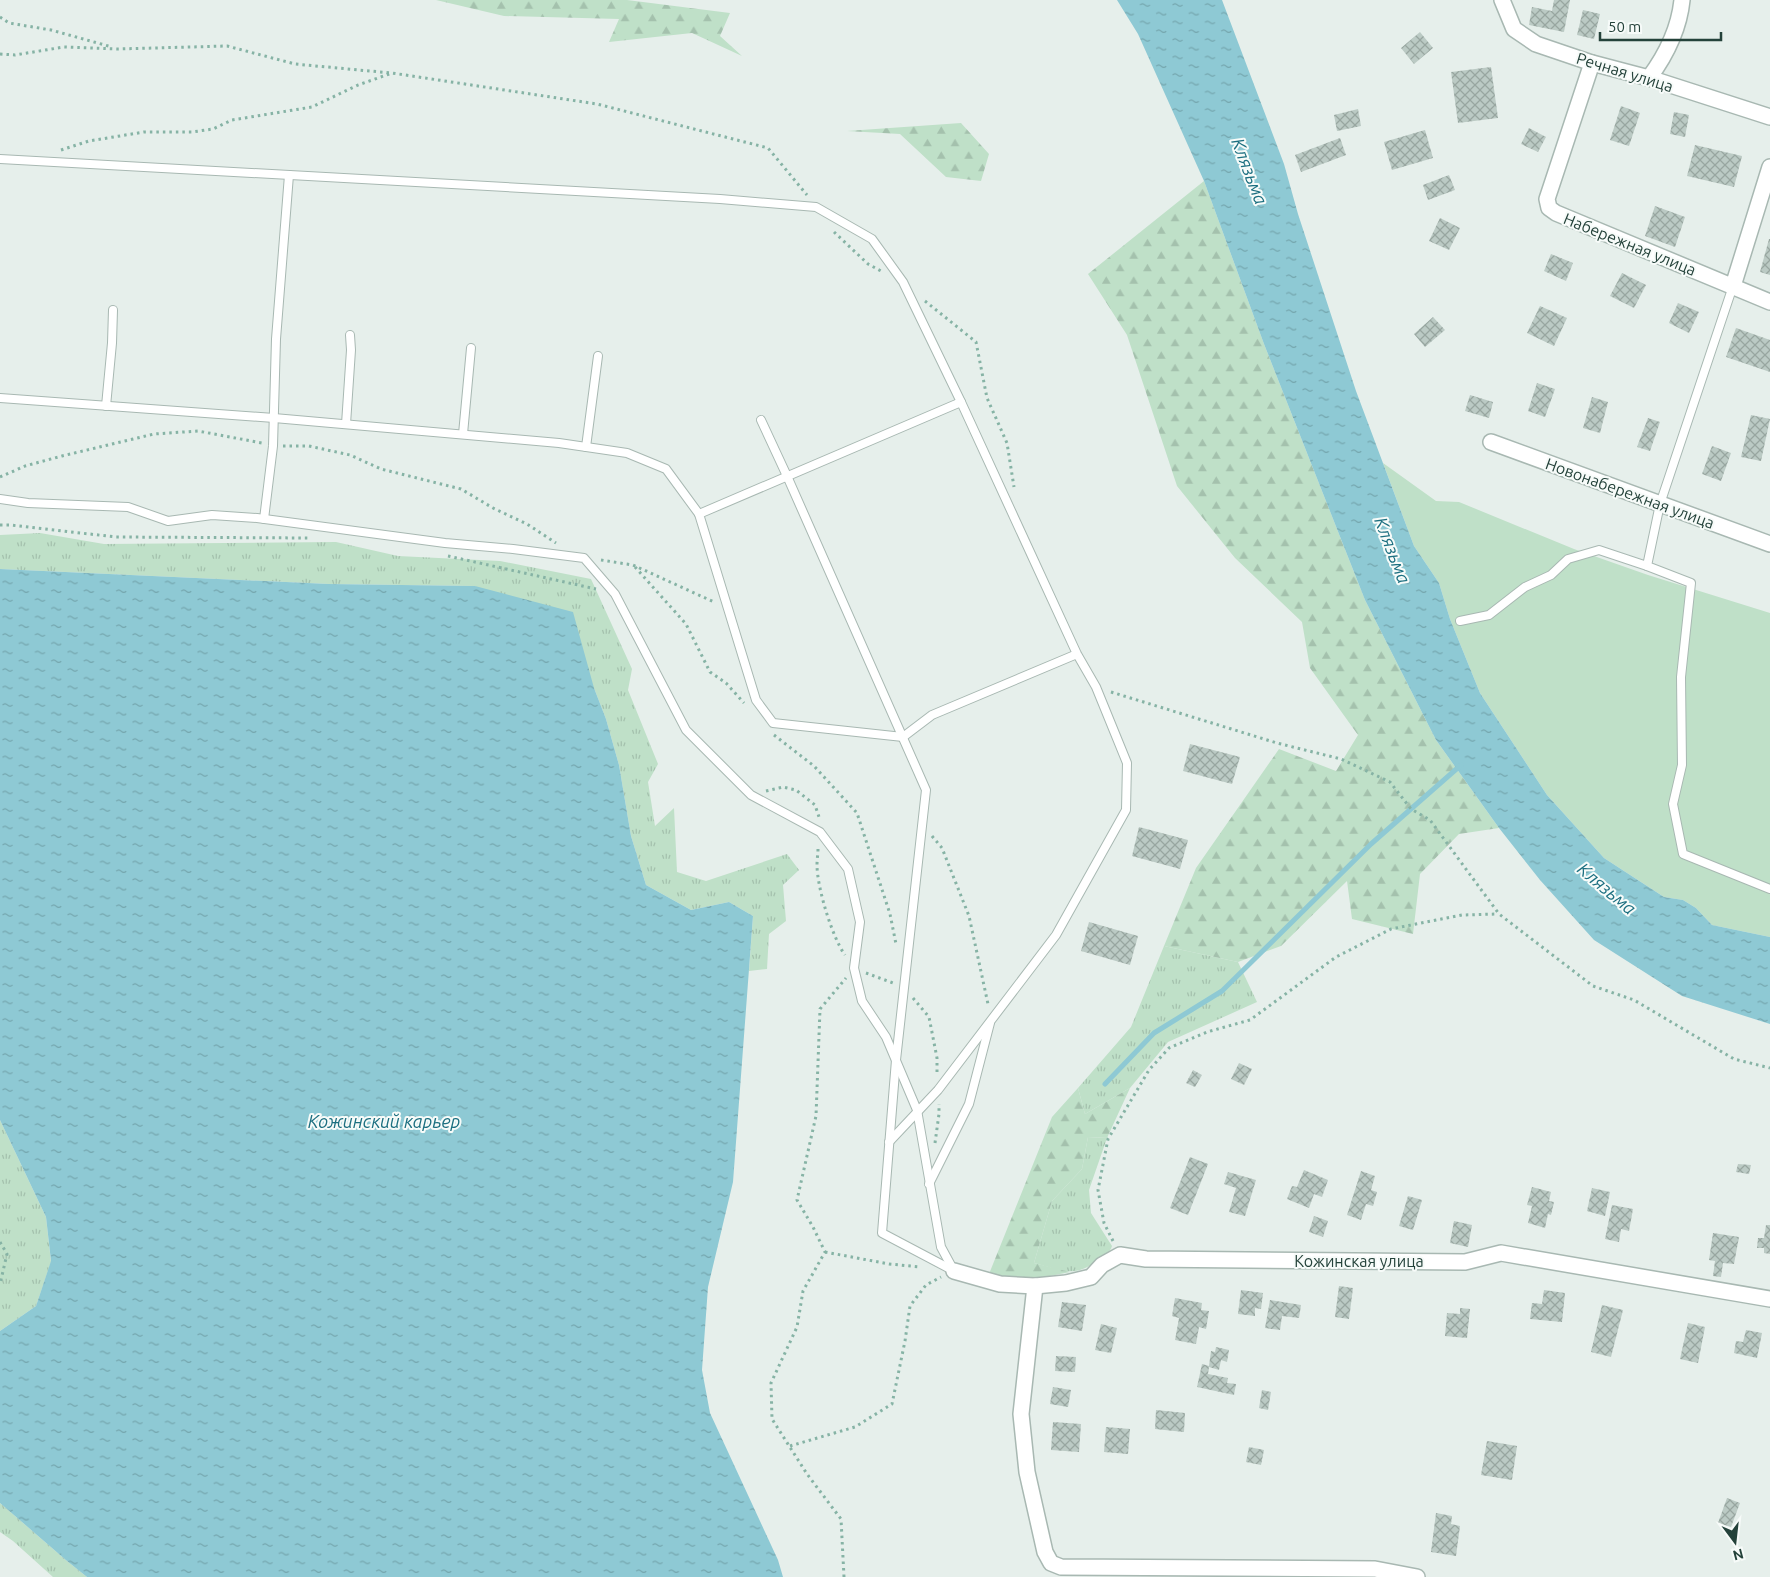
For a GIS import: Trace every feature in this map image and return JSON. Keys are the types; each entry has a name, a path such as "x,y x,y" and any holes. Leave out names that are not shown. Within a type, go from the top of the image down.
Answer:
{"street":[{"name":"Речная улица","path":"1502,0 1514,29 1536,44 1770,117"},
{"path":"1649,78 1660,64 1673,40 1681,12 1682,0"},
{"name":"Набережная улица","path":"1592,63 1547,199 1549,208 1556,213 1770,302"},
{"path":"1733,286 1770,167"},
{"name":"Новонабережная улица","path":"1491,442 1770,544"},
{"name":"Кожинская улица","path":"1120,1256 1146,1259 1465,1262 1501,1253 1770,1299"},
{"path":"954,1271 1000,1284 1035,1286 1066,1283 1091,1277 1102,1265 1120,1256"},
{"path":"1035,1286 1020,1414 1027,1472 1046,1552 1051,1563 1061,1567 1375,1569 1417,1577"}],"lane":[{"path":"0,159 711,198 816,207 872,239 903,282 1077,654 1096,687 1127,763 1126,810 1056,935 938,1090 889,1142"},
{"path":"264,519 273,446 276,339 288,174"},
{"path":"1648,566 1660,504 1733,286"},
{"path":"106,406 112,343 112,310"},
{"path":"346,424 351,350 350,335"},
{"path":"463,434 471,348"},
{"path":"586,447 598,356"},
{"path":"0,398 274,418 559,443 627,453 666,469 699,514 756,700 773,723 903,737 932,715 1077,654"},
{"path":"699,514 960,402"},
{"path":"761,420 926,790 896,1060 882,1233 954,1271"},
{"path":"0,499 28,503 128,506 168,521 212,515 264,519 445,543 584,558 616,594 686,730 751,795 820,832 848,869 860,922 854,968 862,1001 886,1037 918,1110 942,1247 954,1271"},
{"path":"1460,621 1488,615 1526,587 1551,575 1568,558 1599,550 1691,582 1681,678 1682,765 1672,804 1683,854 1770,889"},
{"path":"930,1184 969,1104 991,1018"}],"path":[{"path":"0,17 9,23 51,30 118,49"},
{"path":"0,54 15,55 64,47 118,49 227,46 295,64 392,73 597,104 768,148 802,186"},
{"path":"56,152 89,141 144,132 192,132 213,129 232,120 312,106 358,85 392,73"},
{"path":"0,477 24,466 154,434 198,431 273,446 308,446 350,455 381,469 461,489 493,508 527,524 584,558 633,565 728,609"},
{"path":"0,526 10,525 116,537 319,538"},
{"path":"444,555 616,594"},
{"path":"633,565 686,624 710,672 726,683 745,704"},
{"path":"1096,687 1277,743 1341,759 1390,782 1411,808 1430,820 1499,914 1592,986 1634,1000 1734,1059 1770,1068"},
{"path":"772,732 778,739 814,766 857,813 890,914 898,951"},
{"path":"751,795 783,787 796,790 815,805 820,818 817,865 822,895 841,950 854,968 905,988 929,1017 936,1058 939,1114 934,1149"},
{"path":"922,824 942,848 969,916 991,1018"},
{"path":"1120,1256 1104,1223 1098,1190 1108,1139 1149,1070 1169,1048 1207,1032 1250,1020 1336,957 1391,929 1462,915 1499,914"},
{"path":"825,1252 797,1200 816,1116 820,1010 854,968"},
{"path":"0,1242 6,1254 0,1284"},
{"path":"825,1252 889,1264 926,1268"},
{"path":"825,1252 804,1291 797,1327 771,1383 772,1418 807,1474 841,1519 844,1577"},
{"path":"790,1446 855,1428 892,1404 910,1306 926,1285 954,1271"}],"green space":[{"path":"436,0 627,0 730,13 720,36 742,56 692,33 609,42 619,19 504,16"},
{"path":"961,123 989,154 981,181 946,177 900,134 847,131"},
{"path":"1204,181 1264,344 1365,600 1436,740 1499,828 1459,834 1420,874 1413,934 1352,919 1347,881 1281,946 1238,962 1164,946 1196,868 1279,749 1336,771 1358,735 1310,668 1302,622 1235,558 1177,486 1127,335 1088,274"},
{"path":"1383,463 1436,501 1459,502 1574,549 1648,575 1770,613 1770,937 1712,925 1696,908 1683,900 1664,897 1604,858 1547,795 1480,693 1450,619 1439,583 1414,546"},
{"path":"40,533 104,544 336,542 398,556 500,561 591,579 632,669 628,690 658,764 648,782 655,826 674,808 677,872 706,881 787,854 799,870 783,885 786,921 769,934 767,969 749,971 753,916 729,902 691,910 646,885 631,836 619,765 606,719 594,688 475,586 329,584 0,569 0,535"},
{"path":"1164,946 1238,962 1257,1002 1168,1042 1130,1088 1085,1114 1078,1088 1131,1027"},
{"path":"1078,1088 1085,1114 1130,1088 1107,1138 1088,1137 1082,1169 1052,1201 1034,1263 1070,1272 1030,1280 989,1274 1052,1117"},
{"path":"0,1120 46,1217 51,1262 36,1306 0,1331"},
{"path":"1088,1137 1107,1138 1089,1190 1091,1213 1112,1246 1106,1254 1089,1266 1074,1271 1060,1270 1034,1263 1052,1201 1082,1169"},
{"path":"0,1503 87,1577 53,1577 13,1541 0,1532"}],"water":[{"name":"Клязьма","path":"1117,0 1222,0 1284,164 1298,214 1356,391 1414,546 1439,583 1450,619 1480,693 1547,795 1604,858 1664,897 1683,900 1696,908 1712,925 1770,937 1770,1024 1682,996 1594,940 1540,880 1499,828 1436,740 1365,600 1264,344 1204,181 1138,34"},
{"name":"Кожинский карьер","path":"0,569 329,584 475,586 573,612 594,688 606,719 619,765 631,836 646,885 691,910 729,902 753,916 733,1182 708,1287 702,1370 710,1413 778,1560 783,1577 87,1577 0,1503 0,1331 36,1306 51,1261 46,1217 0,1120"}],"building":[{"path":"1554,0 1570,0 1564,32 1529,25 1532,7 1552,11"},
{"path":"1583,10 1600,14 1594,39 1577,35"},
{"path":"1420,32 1433,48 1414,64 1401,48"},
{"path":"1491,67 1498,118 1458,123 1451,72"},
{"path":"1621,106 1640,113 1629,146 1610,140"},
{"path":"1358,109 1361,126 1337,131 1334,115"},
{"path":"1674,112 1689,115 1685,137 1670,134"},
{"path":"1529,128 1546,137 1538,152 1521,144"},
{"path":"1425,130 1433,158 1392,170 1384,142"},
{"path":"1340,138 1346,155 1301,172 1295,155"},
{"path":"1695,145 1742,156 1734,187 1687,176"},
{"path":"1449,175 1455,190 1428,200 1423,185"},
{"path":"1655,206 1685,217 1675,247 1645,236"},
{"path":"1440,218 1460,228 1449,250 1429,241"},
{"path":"1770,239 1770,275 1760,272"},
{"path":"1551,254 1573,263 1566,281 1544,271"},
{"path":"1622,273 1646,285 1634,308 1610,296"},
{"path":"1678,303 1699,312 1689,333 1669,323"},
{"path":"1540,306 1567,318 1554,346 1527,333"},
{"path":"1433,317 1445,330 1425,347 1414,334"},
{"path":"1736,328 1770,340 1770,372 1726,357"},
{"path":"1537,383 1555,389 1545,417 1528,411"},
{"path":"1470,395 1493,402 1489,418 1465,411"},
{"path":"1592,397 1608,402 1600,433 1583,428"},
{"path":"1751,415 1770,419 1761,461 1741,457"},
{"path":"1648,418 1660,422 1650,451 1637,447"},
{"path":"1712,446 1731,453 1721,481 1702,474"},
{"path":"1190,744 1240,757 1232,784 1183,771"},
{"path":"1139,827 1188,840 1180,869 1132,856"},
{"path":"1089,922 1138,936 1130,965 1081,951"},
{"path":"1239,1063 1252,1069 1244,1085 1231,1079"},
{"path":"1193,1070 1202,1075 1195,1087 1186,1083"},
{"path":"1190,1157 1208,1164 1188,1215 1170,1208"},
{"path":"1738,1164 1751,1165 1749,1174 1736,1172"},
{"path":"1304,1170 1328,1180 1322,1197 1314,1194 1309,1208 1287,1199 1292,1186 1297,1187"},
{"path":"1361,1171 1375,1176 1371,1190 1377,1192 1373,1206 1366,1204 1361,1220 1347,1215"},
{"path":"1228,1172 1256,1180 1245,1216 1229,1212 1236,1188 1224,1184"},
{"path":"1532,1187 1551,1192 1549,1201 1554,1202 1551,1215 1548,1214 1545,1228 1528,1223 1532,1206 1527,1205"},
{"path":"1592,1188 1610,1192 1605,1216 1587,1211"},
{"path":"1408,1196 1422,1200 1413,1230 1399,1226"},
{"path":"1612,1205 1633,1209 1629,1231 1621,1229 1619,1242 1605,1239"},
{"path":"1314,1216 1328,1221 1323,1237 1309,1232"},
{"path":"1454,1221 1472,1225 1468,1247 1450,1243"},
{"path":"1766,1225 1770,1225 1770,1254 1764,1253 1764,1248 1757,1248 1758,1238 1764,1238"},
{"path":"1713,1233 1739,1237 1734,1264 1723,1263 1721,1277 1713,1276 1715,1261 1709,1260"},
{"path":"1339,1286 1353,1288 1349,1319 1335,1317"},
{"path":"1241,1290 1263,1293 1261,1309 1255,1308 1255,1316 1238,1314"},
{"path":"1544,1290 1565,1293 1562,1322 1530,1319 1532,1303 1542,1304"},
{"path":"1175,1298 1202,1303 1201,1310 1209,1311 1206,1329 1199,1327 1196,1344 1175,1340 1179,1318 1172,1316"},
{"path":"1270,1300 1301,1305 1299,1318 1282,1316 1280,1330 1265,1328"},
{"path":"1062,1302 1086,1305 1082,1331 1058,1327"},
{"path":"1602,1305 1623,1310 1611,1357 1591,1352"},
{"path":"1460,1308 1470,1309 1467,1338 1445,1336 1447,1313 1460,1314"},
{"path":"1688,1323 1705,1327 1698,1363 1680,1359"},
{"path":"1101,1324 1117,1328 1111,1353 1095,1350"},
{"path":"1746,1330 1762,1333 1757,1358 1734,1353 1736,1341 1743,1342"},
{"path":"1216,1347 1229,1350 1227,1362 1221,1360 1219,1370 1209,1367 1208,1374 1228,1378 1227,1383 1236,1384 1234,1395 1197,1387 1202,1364 1209,1366 1211,1351 1215,1352"},
{"path":"1056,1356 1076,1357 1075,1372 1055,1371"},
{"path":"1053,1387 1071,1390 1068,1407 1050,1404"},
{"path":"1262,1390 1271,1392 1268,1410 1259,1408"},
{"path":"1156,1410 1185,1413 1184,1432 1155,1429"},
{"path":"1053,1422 1081,1424 1079,1452 1051,1450"},
{"path":"1106,1427 1130,1429 1128,1454 1104,1452"},
{"path":"1487,1441 1517,1446 1512,1480 1481,1475"},
{"path":"1249,1447 1264,1450 1261,1465 1246,1462"},
{"path":"1727,1498 1740,1503 1731,1527 1718,1523"},
{"path":"1436,1513 1452,1516 1451,1524 1460,1526 1456,1556 1431,1552"}],"waterway":[{"path":"1105,1084 1154,1033 1222,991 1371,844 1461,765"}]}
